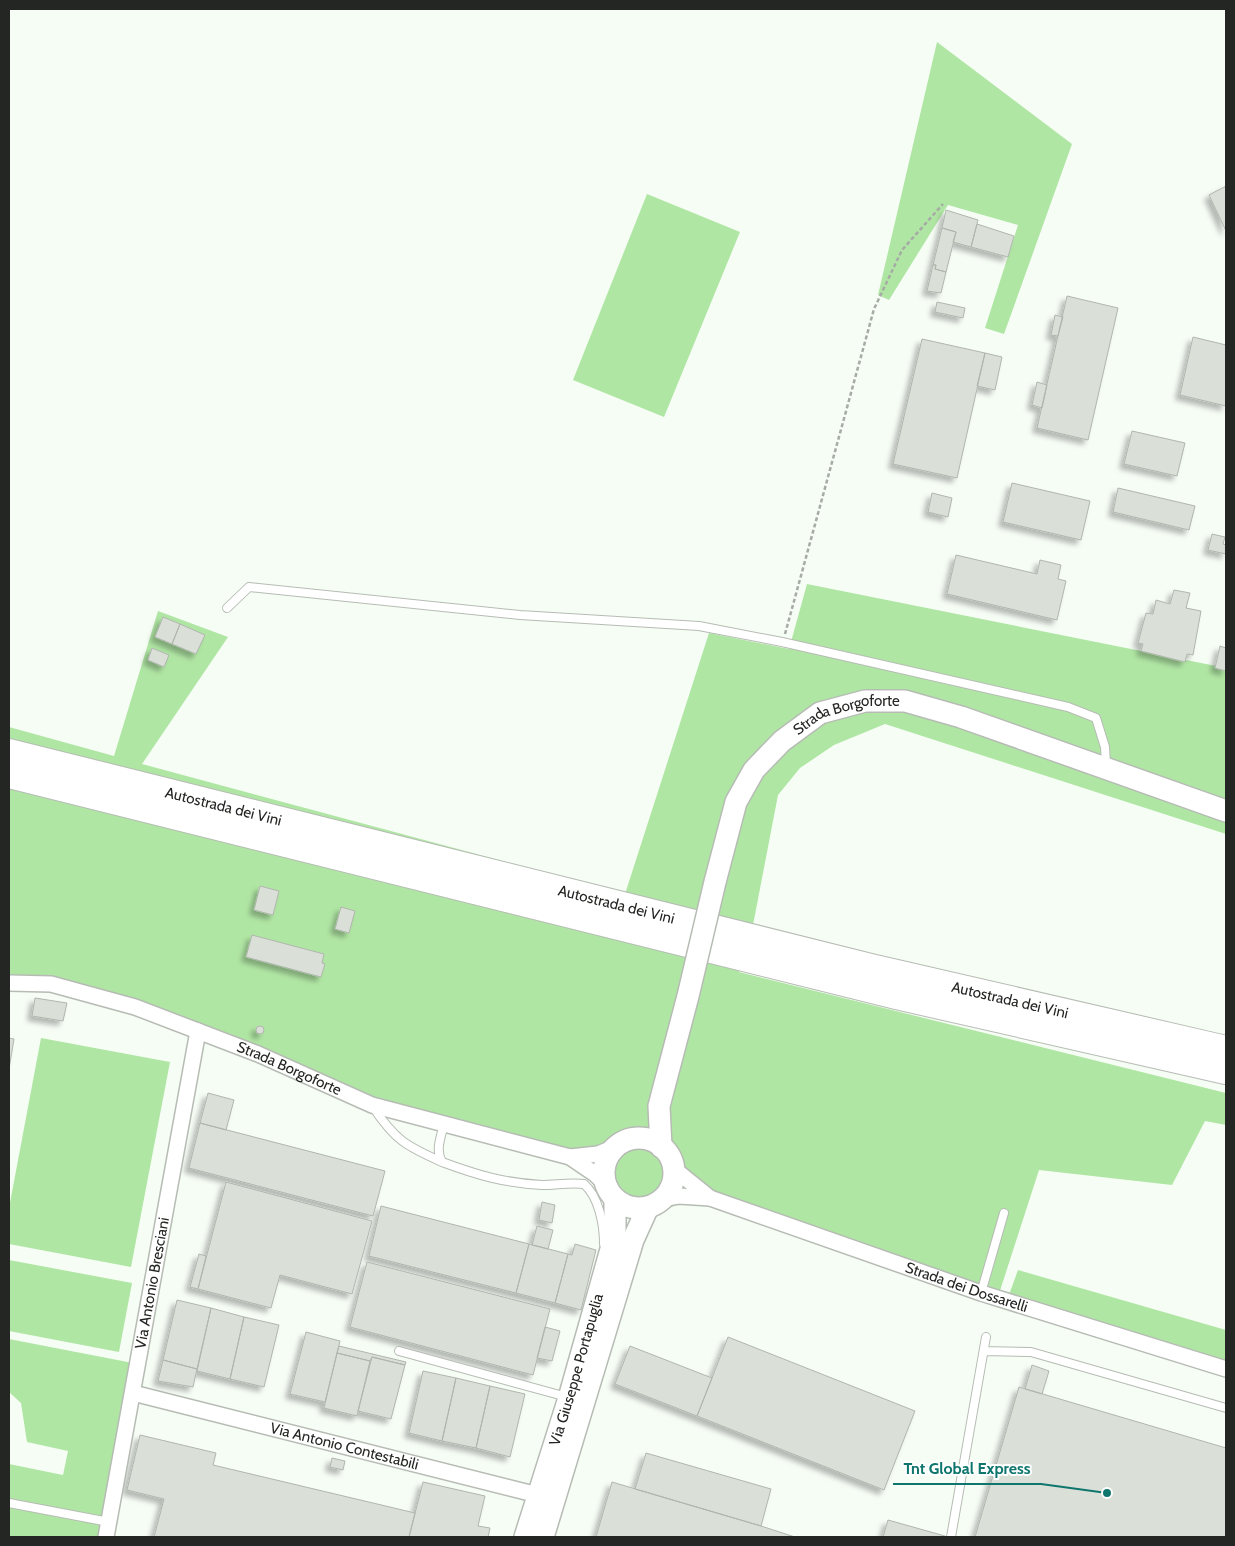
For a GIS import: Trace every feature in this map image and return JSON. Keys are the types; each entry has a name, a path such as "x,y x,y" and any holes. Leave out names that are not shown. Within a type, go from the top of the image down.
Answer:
{"highway":[{"name":"Autostrada dei Vini","path":"9,753 862,966 1226,1050"},
{"name":"Autostrada dei Vini","path":"9,774 480,892 1061,1034 1226,1070"},
{"path":"1061,1034 1192,1076 1226,1083"}],"main road":[{"name":"Strada Borgoforte","path":"659,1106 736,802 754,770 782,741 820,713 865,700 904,701 961,717 1226,811"},
{"path":"634,1139 649,1140 662,1147 671,1160 673,1168 672,1185 655,1203 631,1207 610,1192 604,1166 615,1148 634,1139 659,1106"},
{"path":"659,1106 662,1147"},
{"name":"Via Giuseppe Portapuglia","path":"576,1400 605,1270 615,1235 610,1192"},
{"name":"Via Giuseppe Portapuglia","path":"526,1537 546,1498 576,1400 633,1240 655,1203"},
{"name":"Via Giuseppe Portapuglia","path":"543,1537 546,1498"}],"street":[{"name":"Strada Borgoforte","path":"9,983 52,984 135,1007 258,1054 372,1105 570,1157 595,1174 610,1192"},
{"name":"Via Antonio Bresciani","path":"108,1530 198,1031"},
{"name":"Strada Borgoforte","path":"570,1157 598,1154 615,1148"},
{"name":"Strada dei Dossarelli","path":"673,1168 710,1198"},
{"name":"Strada dei Dossarelli","path":"655,1203 679,1196 710,1198 981,1293 1226,1369"},
{"name":"Via Antonio Contestabili","path":"134,1393 546,1498"}],"lane":[{"path":"227,608 249,587 520,615 699,626 782,642 1068,708 1096,718 1105,747 1106,767"},
{"path":"372,1105 389,1130 412,1148 482,1177 509,1182 544,1185 584,1184 590,1189 601,1217 605,1270"},
{"path":"442,1162 438,1155 438,1147 444,1124"},
{"path":"981,1293 1004,1213"},
{"path":"951,1537 986,1337"},
{"path":"399,1351 576,1400"},
{"path":"984,1351 1031,1352 1226,1408"},
{"path":"9,1503 108,1530"}],"path":[{"path":"782,642 874,309 902,250 943,204"}],"green space":[{"path":"937,42 1072,144 1004,334 985,328 1018,225 948,205 889,300 878,295"},
{"path":"647,194 740,232 664,417 573,380"},
{"path":"807,584 1226,668 1226,834 885,724 834,745 800,768 778,795 753,925 739,972 1226,1093 1226,1125 1205,1121 1172,1185 1039,1170 997,1300 731,1210 685,1202 658,1212 628,1213 602,1193 590,1174 531,1145 374,1107 198,1034 51,984 9,983 9,727 114,756 158,611 228,637 142,764 625,894 709,633 789,649"},
{"path":"41,1038 170,1062 131,1267 9,1244 9,1208"},
{"path":"9,1260 132,1283 119,1352 9,1331"},
{"path":"1018,1270 1226,1330 1226,1373 1006,1303"},
{"path":"9,1339 138,1364 105,1537 9,1537 9,1464 63,1475 68,1451 27,1442 21,1403 9,1392"}],"building":[{"path":"1226,186 1226,231 1209,195"},
{"path":"946,210 978,220 971,247 953,242 956,232 942,228"},
{"path":"977,224 1014,236 1008,257 971,247"},
{"path":"942,228 956,232 946,272 935,269 936,265 933,265"},
{"path":"933,265 936,265 935,269 946,272 941,293 927,291"},
{"path":"1067,296 1118,308 1088,440 1037,428"},
{"path":"937,302 965,308 963,318 935,312"},
{"path":"1055,315 1063,317 1058,336 1051,335"},
{"path":"1193,337 1226,345 1226,406 1180,395"},
{"path":"922,339 985,353 957,478 893,464"},
{"path":"985,353 1002,357 995,390 977,386"},
{"path":"1037,382 1047,385 1042,408 1032,405"},
{"path":"1132,431 1185,443 1177,476 1124,464"},
{"path":"1012,483 1090,501 1081,540 1003,522"},
{"path":"1118,488 1195,506 1189,530 1113,512"},
{"path":"932,493 952,498 948,517 928,512"},
{"path":"1212,534 1225,537 1223,544 1226,545 1226,554 1208,550"},
{"path":"956,555 1037,574 1040,560 1061,565 1058,579 1066,581 1057,620 947,594"},
{"path":"1174,590 1190,593 1186,608 1201,611 1193,655 1187,654 1185,662 1141,651 1143,644 1138,643 1146,613 1153,614 1156,600 1170,604"},
{"path":"163,617 180,624 172,644 155,637"},
{"path":"180,624 205,635 196,654 172,644"},
{"path":"1220,646 1226,648 1226,671 1215,668"},
{"path":"152,648 169,655 164,667 148,660"},
{"path":"260,886 279,891 273,915 254,910"},
{"path":"341,907 355,911 349,933 335,929"},
{"path":"252,935 324,954 322,963 325,964 321,977 246,957"},
{"path":"35,998 67,1003 63,1021 32,1016"},
{"path":"260,1026 264,1030 260,1034 256,1030"},
{"path":"9,1038 14,1039 9,1069"},
{"path":"208,1093 234,1100 226,1130 200,1123"},
{"path":"200,1123 385,1171 373,1216 189,1168"},
{"path":"226,1182 372,1221 352,1294 280,1275 271,1308 198,1289"},
{"path":"542,1202 555,1205 552,1223 539,1220"},
{"path":"381,1206 529,1244 516,1293 369,1256"},
{"path":"537,1226 553,1230 548,1249 532,1245"},
{"path":"529,1244 568,1254 555,1303 516,1293"},
{"path":"575,1244 596,1250 581,1310 555,1303 568,1254 572,1255"},
{"path":"199,1254 206,1256 198,1289 190,1287"},
{"path":"367,1262 550,1309 533,1375 350,1327"},
{"path":"177,1300 211,1308 197,1369 163,1360"},
{"path":"211,1308 244,1317 230,1379 197,1371"},
{"path":"244,1317 279,1325 264,1387 230,1379"},
{"path":"545,1327 560,1331 552,1361 537,1358"},
{"path":"306,1332 340,1341 325,1402 290,1394"},
{"path":"728,1337 915,1411 884,1490 697,1416"},
{"path":"339,1346 406,1362 405,1365 372,1357 370,1361 337,1353"},
{"path":"630,1346 712,1378 697,1416 615,1384"},
{"path":"337,1353 370,1361 357,1416 324,1408"},
{"path":"372,1357 405,1365 391,1419 358,1411"},
{"path":"163,1360 197,1369 193,1387 158,1381"},
{"path":"1032,1365 1049,1371 1042,1394 1025,1389"},
{"path":"423,1371 456,1378 442,1441 409,1433"},
{"path":"456,1378 490,1386 476,1448 442,1441"},
{"path":"490,1386 525,1394 510,1457 476,1448"},
{"path":"1019,1387 1226,1448 1226,1537 975,1537"},
{"path":"140,1435 216,1453 213,1465 415,1513 409,1537 154,1537 164,1499 127,1490"},
{"path":"646,1453 771,1489 761,1526 635,1489"},
{"path":"332,1458 345,1461 343,1470 330,1467"},
{"path":"423,1482 485,1496 478,1526 490,1528 488,1537 409,1537"},
{"path":"612,1482 761,1526 795,1537 596,1537"},
{"path":"888,1520 945,1536 945,1537 883,1537"}],"place":[{"name":"Tnt Global Express","path":"1107,1493"}]}
